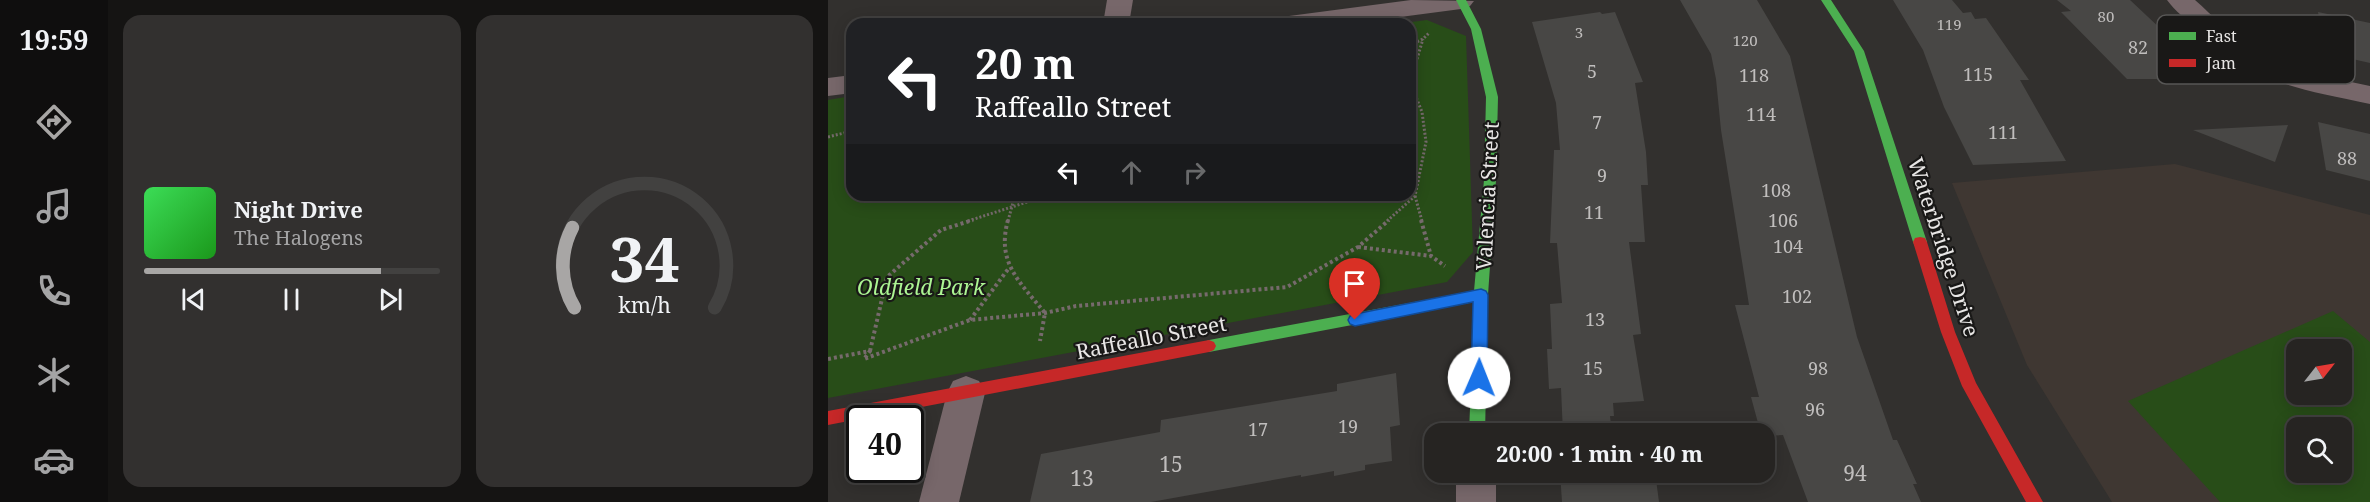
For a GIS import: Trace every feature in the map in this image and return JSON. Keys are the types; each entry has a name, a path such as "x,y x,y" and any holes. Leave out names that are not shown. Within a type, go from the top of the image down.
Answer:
{"street":[{"path":"1117,18 1120,0"},
{"path":"1332,18 1462,0"},
{"name":"Valencia Street","path":"1462,0 1476,28 1492,98 1490,180 1481,295 1478,423"},
{"name":"Waterbridge Drive","path":"1826,0 1859,51 1948,332 1970,386 2035,502"},
{"path":"2180,0 2197,15"},
{"path":"2321,84 2370,95"},
{"path":"828,87 846,85"},
{"name":"Raffeallo Street","path":"828,418 1481,295"},
{"path":"939,502 966,393"},
{"path":"1476,483 1476,502"}],"path":[{"path":"1416,62 1423,39"},
{"path":"1416,97 1422,112 1426,142 1416,191"},
{"path":"829,138 846,133"},
{"path":"1358,247 1431,256 1416,200"},
{"path":"1014,201 1004,234 1009,268 1045,313 1034,380"},
{"path":"1028,201 941,230 887,277 870,351 864,359 970,320 1045,313 1076,306 1287,287 1358,247 1409,201"},
{"path":"970,320 1009,268"},
{"path":"828,359 870,351"}],"shaded area":[{"path":"2175,164 2370,215 2370,502 2112,502 2027,365 1952,183"}],"green space":[{"name":"Oldfield Park","path":"1427,20 1466,36 1473,252 1447,282 828,398 828,100 846,97 846,201 1416,201 1416,21"},
{"path":"2333,311 2370,342 2370,502 2220,502 2128,401"}],"building":[{"path":"1680,0 1757,0 1790,56 1857,337 1893,440 1897,440 1917,484 1913,484 1921,502 1808,502 1783,435 1775,435 1775,423 1758,423 1751,397 1759,397 1735,305 1749,305 1711,54"},
{"path":"1893,0 1952,0 1963,13 1971,12 1975,19 1986,18 2029,80 2020,80 2066,161 1973,165 1944,107 1923,50"},
{"path":"2057,0 2130,0 2157,25 2157,79 2127,79 2061,12 2071,11"},
{"path":"1615,12 1643,82 1635,83 1646,152 1648,185 1641,185 1645,242 1629,242 1641,334 1633,335 1644,401 1613,403 1614,416 1610,416 1611,423 1563,423 1561,388 1549,389 1547,349 1552,349 1550,304 1562,303 1557,243 1550,243 1554,150 1560,150 1556,103 1532,22"},
{"path":"2355,20 2370,23 2370,63 2355,60"},
{"path":"2318,122 2370,134 2370,181 2326,170"},
{"path":"2288,125 2275,162 2193,130"},
{"path":"1396,373 1400,425 1390,427 1392,461 1365,465 1365,470 1334,476 1334,471 1301,477 1301,475 1151,502 1030,502 1041,454 1160,432 1161,420 1337,391 1337,384"},
{"path":"1561,483 1656,483 1659,502 1562,502"}],"traffic: fast":[{"path":"1461,0 1476,29 1492,97 1490,180 1481,295 1477,423"},
{"path":"1826,0 1859,51 1920,242"},
{"path":"1209,346 1481,295"}],"traffic: jam":[{"path":"1920,242 1948,332 1970,386 2035,502"},
{"path":"828,418 1209,346"}],"route":[{"path":"1355,320 1481,295 1479,378"}]}
